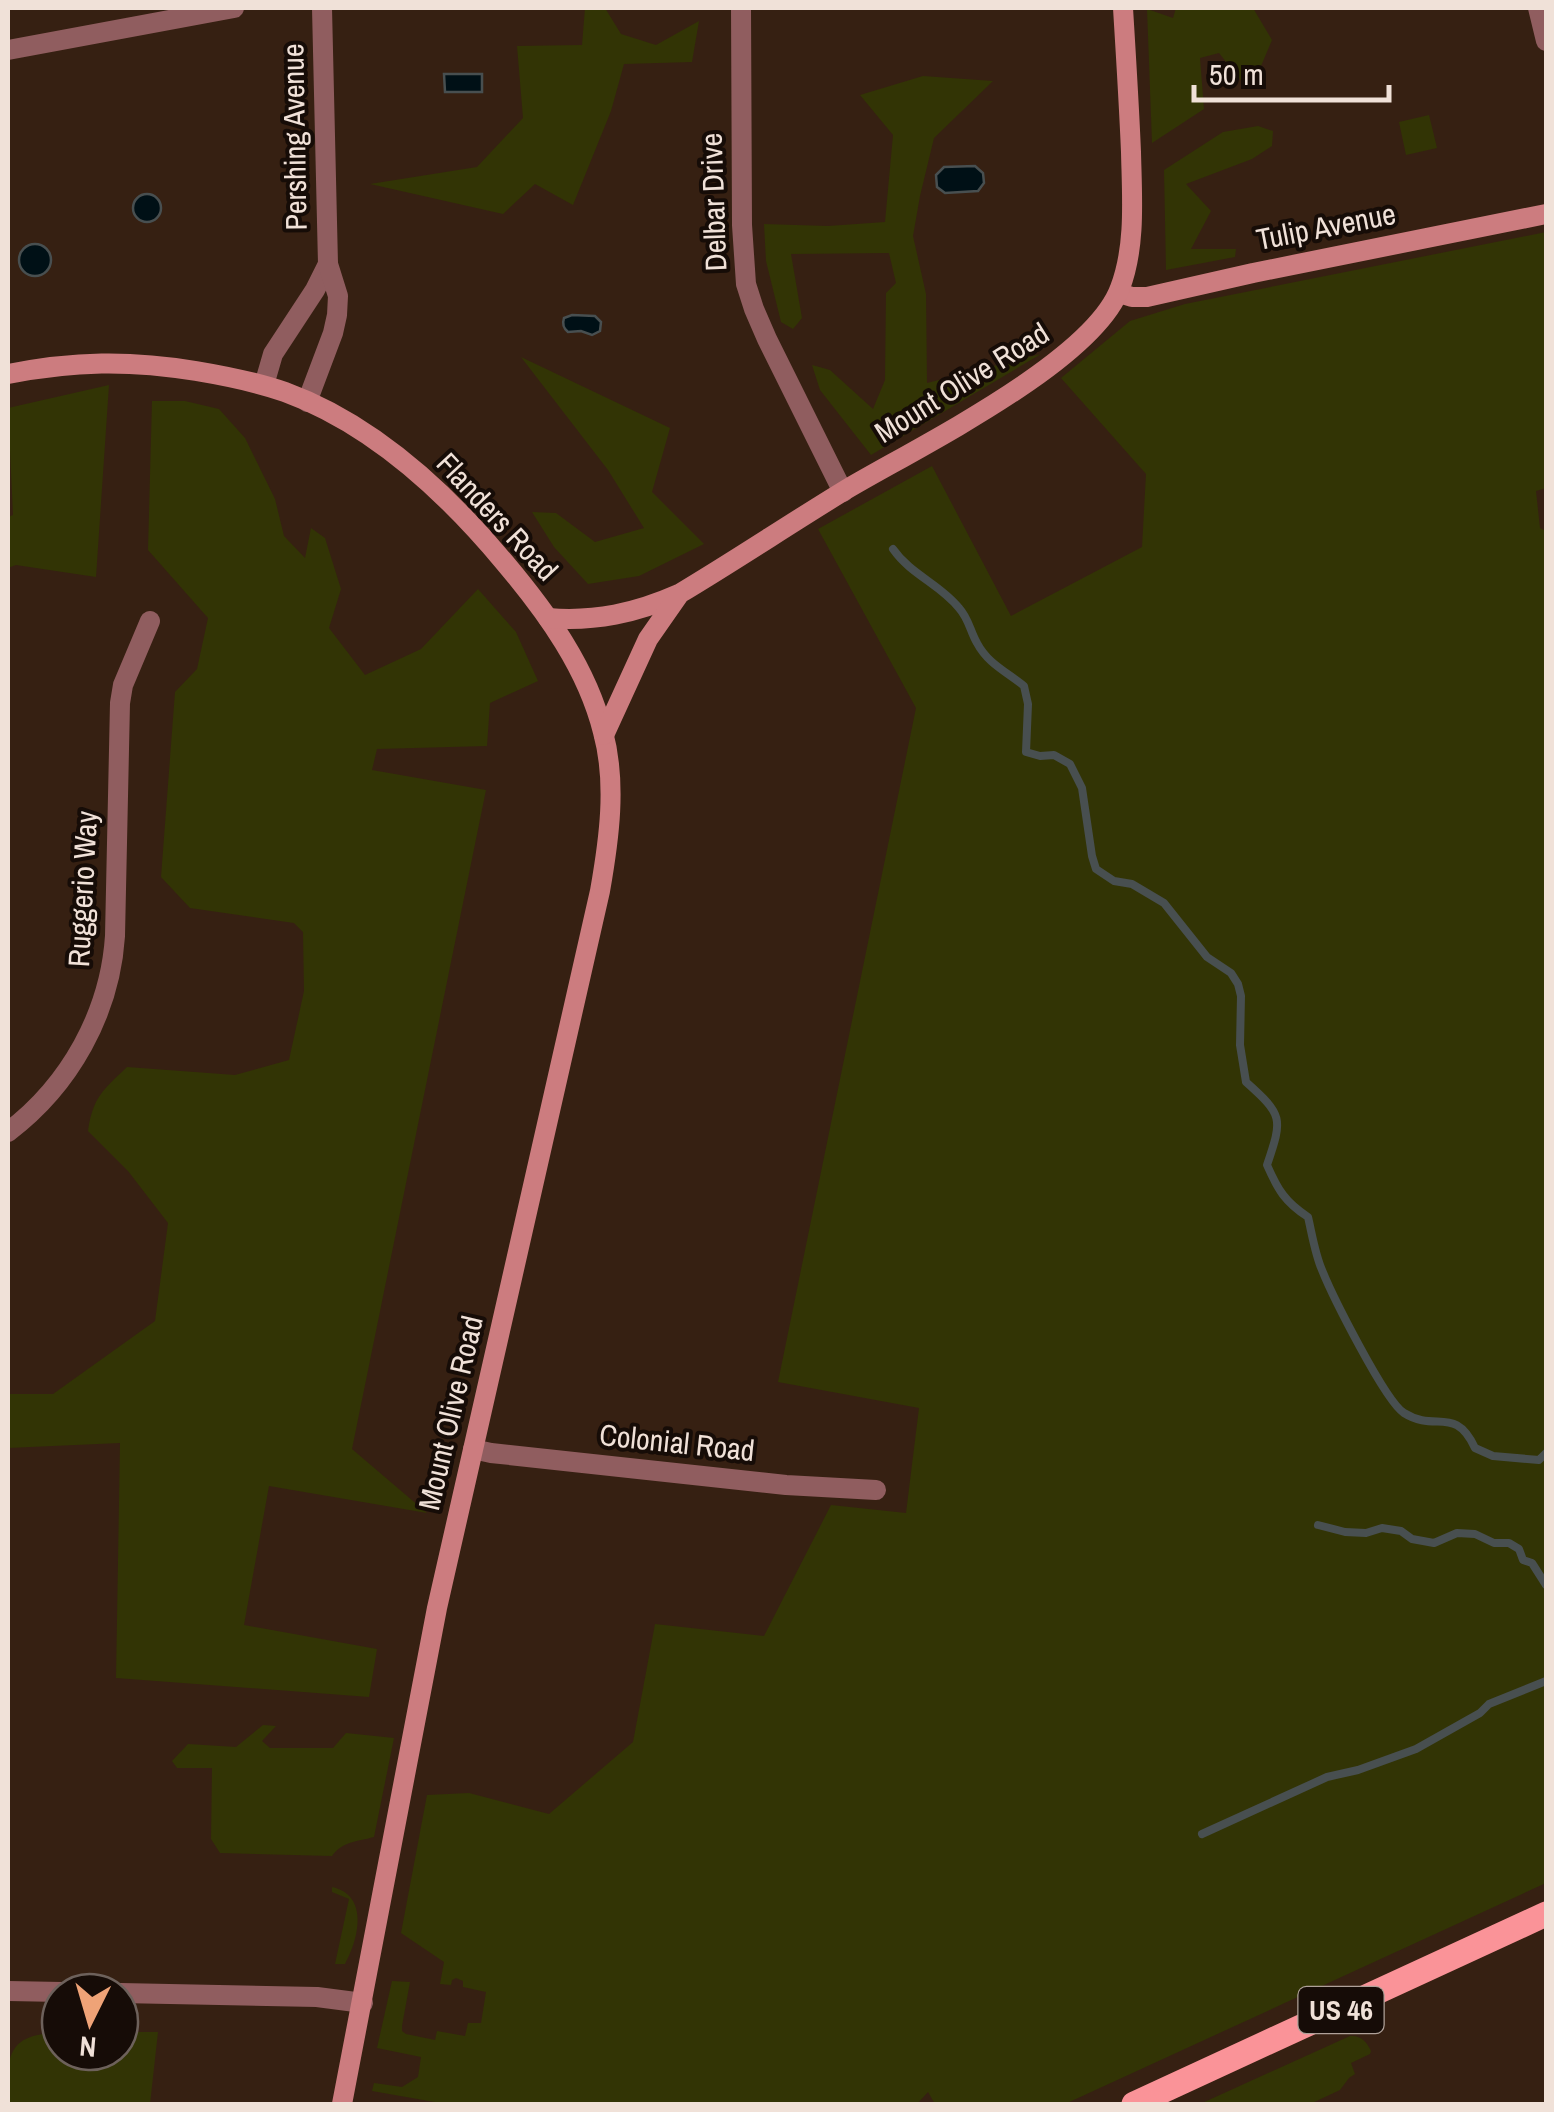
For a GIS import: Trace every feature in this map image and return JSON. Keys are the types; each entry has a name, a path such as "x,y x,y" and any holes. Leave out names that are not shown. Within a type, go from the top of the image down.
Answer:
{"main road":[{"name":"Mount Olive Road","path":"548,618 582,620 614,616 679,594 966,420 1032,378 1088,334 1119,293 1128,261 1132,190 1124,8"},
{"name":"Tulip Avenue","path":"1119,293 1146,297 1546,214"},
{"name":"Flanders Road","path":"8,374 69,364 120,362 264,385 307,402 366,435 434,486 486,540 548,618 577,666"},
{"name":"Mount Olive Road","path":"604,736 648,638 679,594"},
{"name":"Mount Olive Road","path":"342,2104 412,1732 600,891 610,807 604,736 577,666"},
{"name":"US 46","path":"1134,2104 1546,1914"}],"street":[{"path":"8,50 234,8"},
{"name":"Pershing Avenue","path":"307,402 333,334 338,296 328,264 322,8"},
{"name":"Delbar Drive","path":"740,8 746,284 767,339 842,492"},
{"path":"1538,8 1546,41"},
{"name":"Pershing Avenue","path":"264,385 274,354 316,290 328,264"},
{"name":"Ruggerio Way","path":"8,1132 38,1106 66,1073 90,1031 106,991 115,936 121,694 150,621"},
{"name":"Colonial Road","path":"473,1449 786,1485 876,1490"},
{"path":"8,1991 40,1992"},
{"path":"140,1993 317,1997 363,2003"}],"shaded area":[{"path":"585,8 605,8 621,34 656,45 699,21 692,62 624,64 611,111 573,205 535,184 503,214 370,184 477,167 523,118 517,46 582,45"},
{"path":"1176,8 1253,8 1272,40 1261,66 1243,83 1219,53 1200,58 1204,109 1152,143 1147,9 1173,18"},
{"path":"444,74 482,74 482,92 445,92"},
{"path":"923,76 993,81 934,138 920,196 913,236 926,294 927,383 1041,354 871,455 820,390 812,365 830,370 873,409 885,380 886,293 896,283 889,253 791,254 802,318 793,329 781,322 766,261 764,224 828,226 885,222 893,135 860,95"},
{"path":"1429,115 1437,148 1406,155 1399,122"},
{"path":"1258,126 1273,131 1272,146 1252,159 1186,184 1211,211 1191,249 1236,249 1235,257 1166,270 1164,170 1223,132"},
{"path":"975,166 983,173 984,183 978,191 945,193 937,187 936,175 944,167"},
{"path":"147,194 157,198 161,208 157,218 147,222 137,218 133,208 137,198"},
{"path":"1546,232 1546,488 1536,491 1540,528 1546,531 1546,1883 1065,2104 935,2104 928,2092 917,2104 446,2104 372,2091 374,2083 402,2087 418,2077 421,2057 377,2048 392,1981 410,1982 402,2026 406,2034 435,2040 437,2031 465,2036 468,2023 481,2023 486,1992 463,1987 463,1981 456,1978 451,1985 440,1984 444,1962 401,1933 427,1795 469,1793 549,1814 633,1742 655,1624 764,1636 831,1505 906,1513 919,1408 778,1382 916,708 818,529 932,466 1011,616 1142,547 1146,474 1061,378 1130,321 1185,304"},
{"path":"35,244 47,248 51,260 47,272 35,276 23,272 19,260 23,248"},
{"path":"572,315 595,316 601,322 600,331 592,335 568,332 563,320"},
{"path":"521,357 670,428 652,492 704,544 639,576 588,584 554,547 532,512 556,513 595,542 644,528 608,470"},
{"path":"109,385 96,577 16,565 8,568 8,517 13,515 8,408"},
{"path":"152,401 185,401 219,409 245,438 275,499 284,536 305,558 311,528 325,538 341,589 329,628 365,675 421,649 478,589 516,632 538,681 490,703 487,746 377,749 372,770 486,790 352,1449 427,1513 269,1486 244,1625 377,1649 369,1697 116,1678 120,1443 8,1448 8,1394 53,1394 155,1321 168,1223 128,1171 88,1131 100,1095 127,1067 235,1075 289,1060 304,991 303,932 294,923 190,908 161,877 175,692 197,669 208,618 148,550"},
{"path":"263,1725 276,1726 262,1741 270,1748 333,1748 346,1733 394,1738 374,1837 345,1845 332,1856 220,1853 211,1839 212,1768 177,1768 172,1761 188,1744 236,1747"},
{"path":"332,1887 352,1899 358,1919 345,1964 335,1964 349,1899 332,1892"},
{"path":"140,2032 158,2032 150,2104 8,2104 9,2062 19,2044 40,2035 40,2072 140,2072"},
{"path":"1350,2036 1363,2040 1370,2054 1351,2063 1355,2074 1340,2090 1310,2104 1200,2104"}],"waterway":[{"path":"893,549 965,616 987,657 1024,686 1028,704 1026,752 1054,755 1070,764 1082,788 1096,869 1164,903 1207,957 1231,973 1238,984 1246,1082 1267,1102 1276,1118 1276,1137 1267,1165 1283,1195 1308,1217 1328,1283 1395,1404 1415,1418 1460,1427 1475,1448 1493,1456 1539,1460 1546,1453"},
{"path":"1318,1525 1366,1533 1382,1528 1434,1543 1457,1533 1475,1534 1519,1549 1523,1560 1532,1563 1546,1585"},
{"path":"1202,1834 1327,1777 1416,1749 1489,1704 1546,1681"}]}
